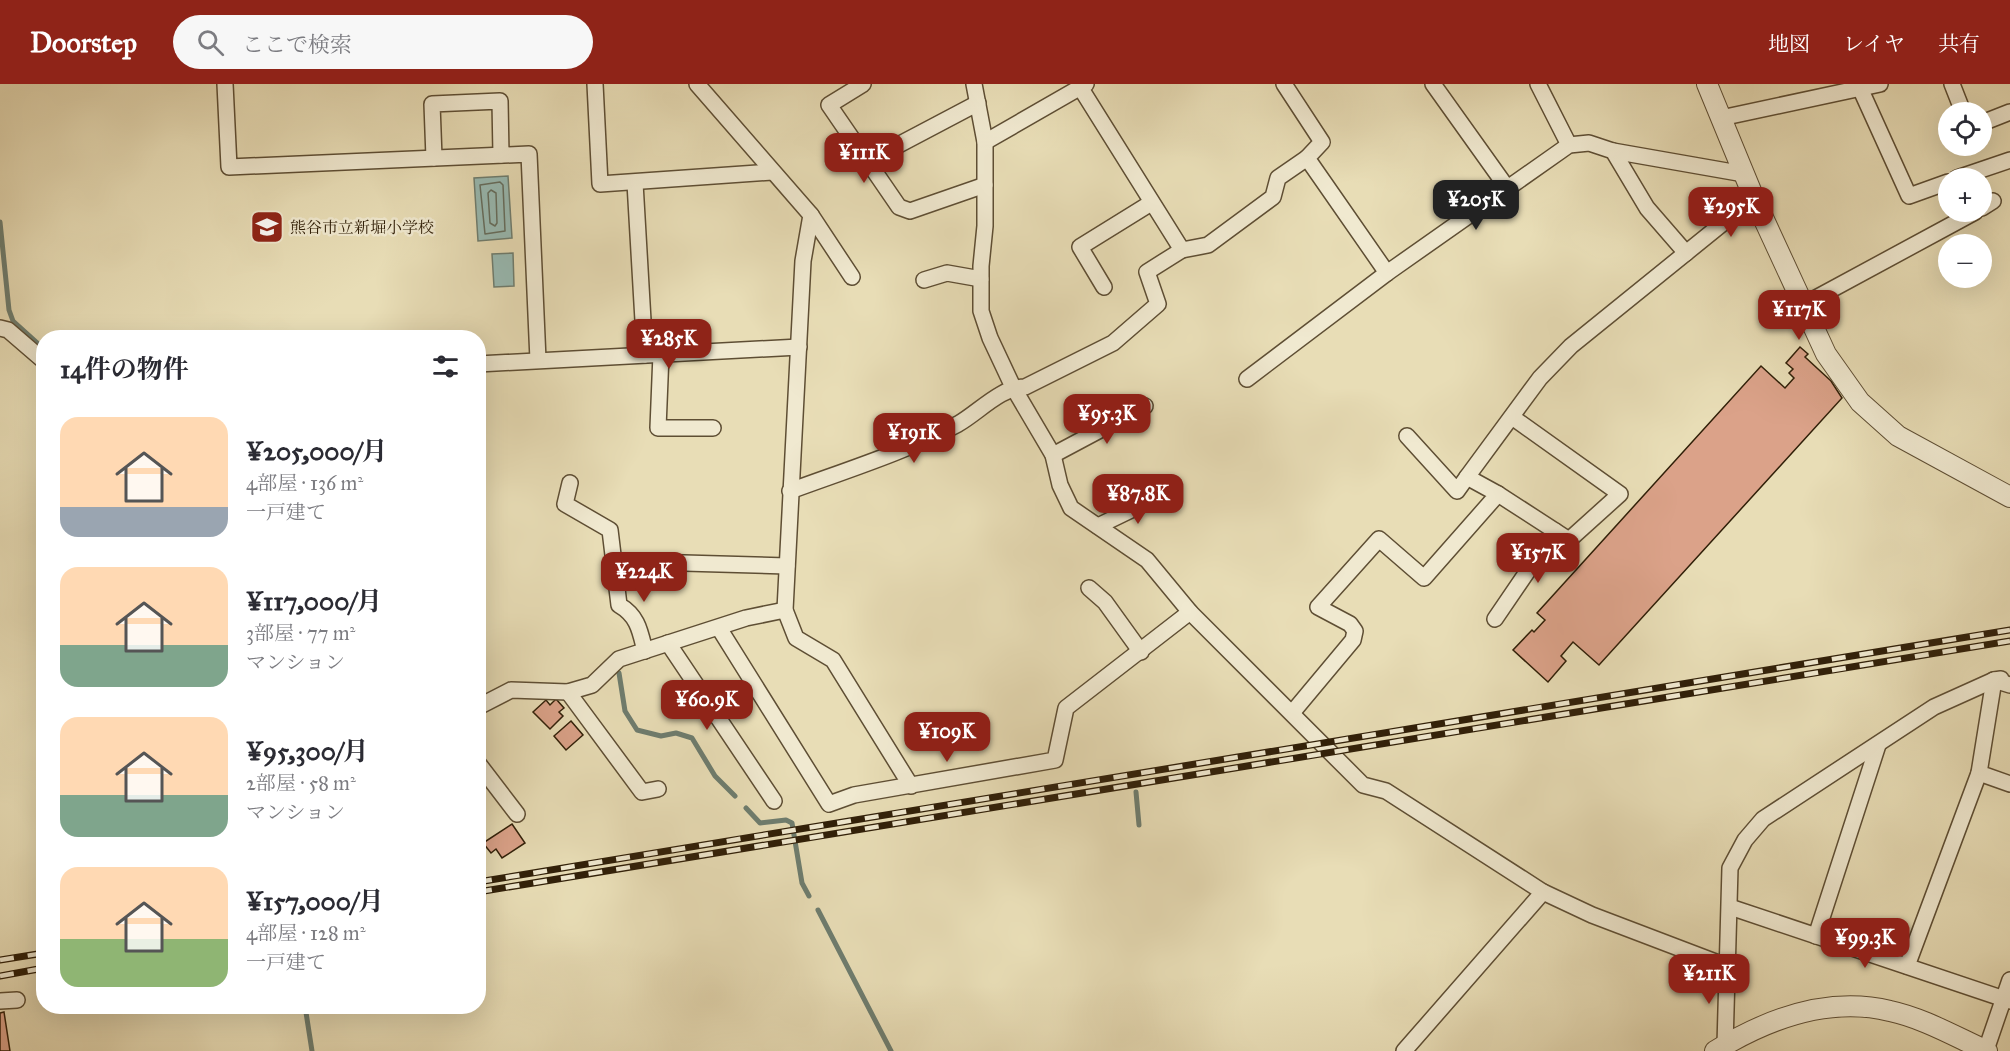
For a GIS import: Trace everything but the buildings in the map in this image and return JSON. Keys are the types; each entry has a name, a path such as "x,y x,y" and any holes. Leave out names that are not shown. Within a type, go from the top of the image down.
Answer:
{"street":[{"path":"225,84 229,167 529,154 538,360"},
{"path":"595,84 600,184 772,172"},
{"path":"697,84 811,215 852,277"},
{"path":"863,84 829,105 899,207 910,211 985,185"},
{"path":"974,84 985,142 985,226 981,311 990,338 1013,387 1053,455 1060,485 1071,508 1147,560 1190,612 1363,785 1386,791 1544,892 1592,915 1726,966"},
{"path":"790,491 922,443 970,417 1013,387 1025,387 1113,343 1158,304 1147,272 1182,250 1208,245 1273,197 1278,178 1308,158 1322,142 1284,84"},
{"path":"1433,84 1508,189"},
{"path":"1538,84 1569,146"},
{"path":"1707,84 1754,198 1826,354 1860,402 1898,436 2010,496"},
{"path":"1721,118 1880,84"},
{"path":"1952,84 1960,102"},
{"path":"985,142 1083,86 1151,203 1182,250"},
{"path":"1860,88 1908,196 1938,186"},
{"path":"434,158 432,104 500,101 501,155"},
{"path":"868,161 978,103"},
{"path":"1992,119 2010,112"},
{"path":"1247,379 1387,273 1569,146 1589,143 1613,150 1744,174"},
{"path":"1613,150 1647,208 1686,253"},
{"path":"1308,158 1387,273"},
{"path":"1986,168 2010,160"},
{"path":"635,183 653,354 658,428 713,428"},
{"path":"1407,436 1457,491 1540,378 1571,346 1754,198"},
{"path":"1104,287 1080,247 1151,203"},
{"path":"811,215 803,261 785,610 796,638 833,660 911,786"},
{"path":"1803,305 1956,222"},
{"path":"924,280 947,273 981,279"},
{"path":"0,328 8,330 36,354"},
{"path":"486,363 799,347"},
{"path":"1053,455 1145,406"},
{"path":"1467,477 1498,494 1569,540 1620,494 1512,417"},
{"path":"570,483 565,504 610,530 619,605 629,611 639,624 645,651"},
{"path":"1098,526 1164,494"},
{"path":"1292,713 1353,640 1355,631 1350,624 1318,607 1379,539 1424,578 1498,494"},
{"path":"1495,619 1555,531"},
{"path":"613,561 787,566"},
{"path":"1089,588 1105,602 1141,652"},
{"path":"486,703 512,690 568,692 592,685 619,659 746,618 785,610"},
{"path":"719,628 830,804 854,795 1055,760 1066,708 1190,612"},
{"path":"668,643 774,801"},
{"path":"2002,678 2010,685"},
{"path":"2002,678 1934,707 1763,819 1745,840 1730,868 1722,1049 1788,1016 1826,1007 1864,1007 1913,1018 1986,1051 2007,1000 2010,980"},
{"path":"1907,966 1979,773 2002,678"},
{"path":"568,692 642,792 658,789"},
{"path":"1816,936 1878,745"},
{"path":"486,773 517,814"},
{"path":"1979,773 2010,784"},
{"path":"1404,1051 1544,892"},
{"path":"1730,907 2007,1000"},
{"path":"0,1001 17,1000"}],"water":[{"path":"508,176 512,238 478,241 474,178"},
{"path":"513,253 514,286 494,287 492,254"}],"waterway":[{"path":"0,222 9,310 13,321 36,342"},
{"path":"619,673 625,711 637,730 661,736 676,733 692,738 715,776 735,796"},
{"path":"1136,792 1139,825"},
{"path":"746,808 760,823 786,820 792,823 802,883 809,896"},
{"path":"818,910 891,1051"},
{"path":"306,1014 312,1051"}],"railway":[{"path":"486,881 2010,630"},
{"path":"486,891 2010,641"},
{"path":"0,960 36,954"},
{"path":"0,976 36,969"}],"place":[{"name":"熊谷市立新堀小学校","path":"267,227"}]}
